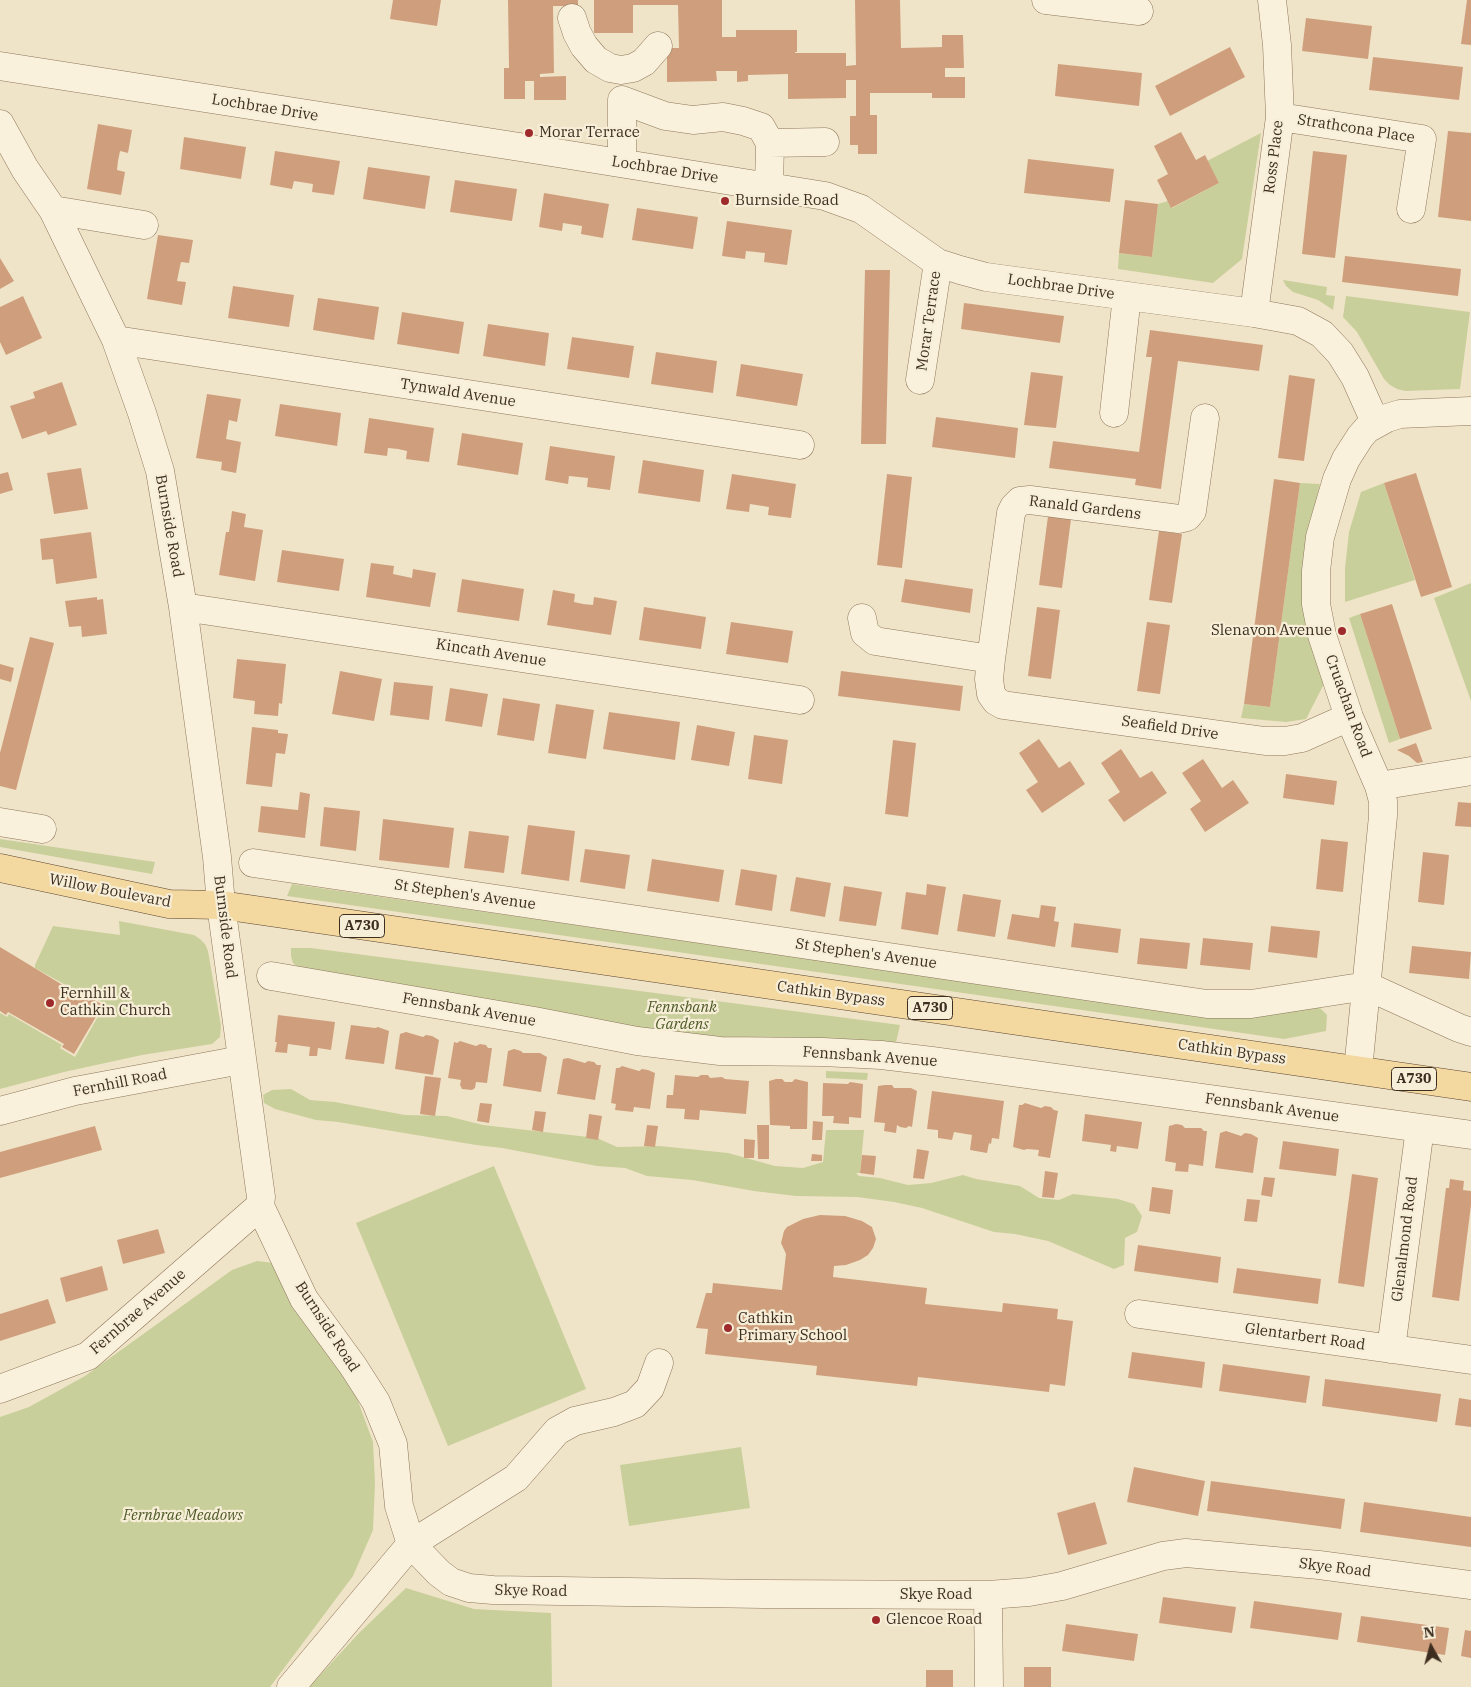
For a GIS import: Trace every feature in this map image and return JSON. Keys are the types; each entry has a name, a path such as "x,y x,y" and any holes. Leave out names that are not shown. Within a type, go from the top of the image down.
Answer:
{"main road":[{"name":"Willow Boulevard","path":"0,868 169,904 221,905"},
{"name":"Cathkin Bypass","path":"221,905 1471,1087"}],"street":[{"path":"1046,0 1139,10"},
{"name":"Ross Place","path":"1254,312 1280,117 1277,45 1272,0"},
{"path":"572,18 584,46 596,60 610,68 621,70 633,68 644,62 658,46"},
{"name":"Lochbrae Drive","path":"0,66 825,196 861,209 938,263 986,277 1254,312 1298,320 1322,334 1340,353 1355,377 1376,424"},
{"path":"621,70 622,163"},
{"path":"622,100 665,116 693,120 723,117 743,120 761,127 770,143 769,187"},
{"name":"Strathcona Place","path":"1280,117 1422,139 1411,209"},
{"name":"Burnside Road","path":"0,124 25,168 53,210 80,262 116,340 142,413 160,472 183,607 217,857 221,905 231,970 241,1060 261,1196 260,1206 304,1299 353,1366 376,1402 393,1444 399,1506 411,1544"},
{"path":"770,143 825,142"},
{"path":"53,210 144,225"},
{"name":"Morar Terrace","path":"920,380 938,263"},
{"path":"1114,413 1127,296"},
{"name":"Tynwald Avenue","path":"116,340 800,445"},
{"name":"Cruachan Road","path":"1358,1070 1384,816 1383,801 1379,786 1349,717 1322,634 1316,604 1316,571 1320,537 1337,479 1346,459 1360,437 1376,424 1400,414 1471,411"},
{"name":"Ranald Gardens","path":"991,694 989,679 991,659 1011,513 1014,507 1020,501 1030,500 1180,519 1187,518 1192,511 1205,418"},
{"name":"Kincath Avenue","path":"183,607 800,700"},
{"path":"862,618 865,633 876,641 991,659"},
{"name":"Seafield Drive","path":"991,694 996,701 1003,705 1265,741 1285,741 1302,738 1349,717"},
{"path":"1379,786 1471,771"},
{"path":"0,822 42,829"},
{"name":"St Stephen's Avenue","path":"252,864 1207,1004 1251,1004 1367,986"},
{"name":"Fennsbank Avenue","path":"271,976 534,1021 637,1041 720,1051 823,1052 881,1055 1471,1135"},
{"path":"1367,986 1471,1032"},
{"name":"Fernhill Road","path":"0,1112 75,1092 241,1060"},
{"name":"Glenalmond Road","path":"1390,1349 1420,1128"},
{"name":"Fernbrae Avenue","path":"0,1390 88,1356 260,1206"},
{"name":"Glentarbert Road","path":"1140,1314 1471,1360"},
{"path":"290,1687 411,1544 516,1478 557,1431 575,1421 614,1412 635,1404 650,1388 659,1363"},
{"name":"Skye Road","path":"411,1544 439,1574 451,1582 469,1588 493,1590 988,1595 1028,1592 1062,1586 1163,1556 1186,1553 1319,1565 1471,1585"},
{"path":"988,1595 989,1687"}],"green space":[{"path":"1261,133 1242,259 1213,283 1118,269 1119,253 1152,257 1158,204 1168,201 1172,208 1219,183 1207,161"},
{"path":"1283,280 1327,287 1326,295 1335,296 1333,310 1318,300 1293,292 1286,286"},
{"path":"1346,296 1470,312 1460,389 1405,391 1390,385 1384,379 1357,332 1343,317"},
{"path":"1300,483 1320,484 1305,550 1325,682 1306,719 1286,722 1241,718 1244,704 1270,707"},
{"path":"1384,483 1415,580 1345,602 1345,568 1349,532 1361,492"},
{"path":"1471,583 1471,701 1434,598"},
{"path":"1360,614 1400,739 1389,743 1349,618"},
{"path":"0,839 155,862 152,874 0,847"},
{"path":"292,884 1211,1017 1319,1007 1327,1015 1326,1031 1284,1039 287,896"},
{"path":"119,921 194,935 205,944 208,951 221,1026 220,1037 212,1044 142,1055 64,1072 0,1089 0,1013 7,1017 9,1014 62,1045 60,1048 75,1057 105,1004 91,995 89,998 35,968 53,926 120,935"},
{"name":"Fennsbank Gardens","path":"291,948 311,948 900,1025 895,1047 680,1037 302,970 293,963"},
{"path":"826,1071 868,1073 867,1080 826,1078"},
{"path":"291,1089 310,1100 335,1102 405,1115 447,1116 483,1125 597,1138 617,1147 660,1146 728,1153 775,1166 803,1168 823,1162 826,1130 864,1130 860,1173 856,1173 859,1176 880,1178 908,1185 931,1183 963,1175 1020,1186 1039,1198 1059,1200 1073,1194 1118,1199 1134,1204 1142,1216 1137,1232 1125,1238 1124,1265 1114,1269 1048,1241 994,1232 922,1208 894,1202 857,1197 796,1196 692,1180 647,1176 625,1168 597,1166 502,1148 316,1120 275,1109 264,1103 263,1095 272,1090"},
{"path":"494,1166 586,1389 448,1446 356,1223"},
{"name":"Fernbrae Meadows","path":"257,1261 274,1263 347,1371 373,1442 375,1483 373,1530 353,1576 270,1687 0,1687 0,1417 29,1407 85,1376 232,1270"},
{"path":"741,1447 750,1508 629,1526 620,1465"},
{"path":"406,1588 474,1609 551,1613 552,1687 309,1687 360,1632"}],"building":[{"path":"393,0 441,0 437,26 390,19"},
{"path":"508,0 578,0 578,6 553,6 554,73 540,74 540,77 566,76 566,100 534,100 534,81 525,81 525,99 504,99 504,68 509,68"},
{"path":"594,0 722,0 722,37 736,37 736,30 797,30 797,52 795,53 846,53 846,66 856,65 855,0 900,0 901,48 942,47 942,35 963,35 964,68 945,68 945,77 965,77 965,98 932,98 932,93 870,93 870,115 877,115 877,154 858,154 858,145 850,145 850,116 856,116 856,80 846,80 846,98 788,99 788,74 748,75 748,81 737,82 737,71 716,71 717,81 667,82 667,48 679,48 678,5 633,5 633,33 594,33"},
{"path":"1467,0 1471,0 1471,45 1461,44"},
{"path":"1306,18 1372,26 1368,59 1302,51"},
{"path":"1230,47 1245,77 1170,116 1155,86"},
{"path":"1373,57 1463,67 1459,100 1369,90"},
{"path":"1058,64 1142,73 1139,106 1055,96"},
{"path":"98,124 132,130 128,153 120,151 118,161 117,170 125,172 121,195 87,189"},
{"path":"1448,131 1471,133 1471,221 1438,217"},
{"path":"1181,132 1196,160 1205,155 1219,183 1171,208 1157,180 1168,174 1154,146"},
{"path":"184,137 246,147 241,179 180,169"},
{"path":"275,151 340,161 334,195 312,192 313,184 294,181 292,189 270,185"},
{"path":"1313,151 1347,155 1335,258 1302,254"},
{"path":"1028,159 1114,169 1110,202 1024,193"},
{"path":"368,167 430,176 425,209 363,199"},
{"path":"455,180 517,189 512,221 450,212"},
{"path":"544,193 609,204 603,238 581,234 582,226 563,223 562,231 539,227"},
{"path":"1125,200 1158,204 1152,257 1119,253"},
{"path":"637,208 698,217 693,249 632,240"},
{"path":"727,221 792,230 787,265 764,262 765,253 746,251 745,259 722,256"},
{"path":"158,235 193,240 189,263 181,262 177,281 186,282 182,305 147,299"},
{"path":"1345,256 1461,269 1458,296 1342,282"},
{"path":"0,258 14,281 0,289"},
{"path":"865,270 890,270 886,444 861,444"},
{"path":"233,286 294,295 289,327 228,318"},
{"path":"23,296 42,338 6,355 0,342 0,307"},
{"path":"318,298 379,307 374,340 313,330"},
{"path":"964,303 1064,316 1060,343 961,329"},
{"path":"402,312 464,322 459,354 397,344"},
{"path":"488,324 549,333 545,366 483,356"},
{"path":"1150,330 1263,345 1259,371 1178,361 1161,489 1135,485 1136,479 1049,468 1053,441 1139,452 1152,357 1146,357"},
{"path":"572,337 634,346 629,378 567,369"},
{"path":"656,352 717,361 713,393 651,384"},
{"path":"741,364 803,374 797,406 736,396"},
{"path":"1031,372 1063,376 1056,428 1024,425"},
{"path":"1289,375 1315,379 1304,461 1278,458"},
{"path":"62,382 77,425 48,435 46,431 22,439 10,406 35,398 33,392"},
{"path":"207,394 241,399 237,422 229,420 226,439 241,442 236,473 221,470 222,462 196,458"},
{"path":"280,404 341,413 337,446 275,436"},
{"path":"936,417 1018,428 1015,458 932,447"},
{"path":"369,418 434,428 429,462 406,459 407,451 398,449 388,448 387,456 364,453"},
{"path":"462,433 523,443 518,475 457,465"},
{"path":"550,446 615,456 610,490 587,487 588,478 569,476 568,484 545,480"},
{"path":"643,460 704,470 700,502 638,493"},
{"path":"81,468 88,509 54,514 47,473"},
{"path":"8,472 13,490 0,494 0,474"},
{"path":"1416,473 1452,587 1421,597 1384,483"},
{"path":"732,474 796,484 791,518 768,515 769,507 750,504 749,512 726,509"},
{"path":"887,474 912,477 902,568 877,565"},
{"path":"1274,479 1300,483 1270,707 1244,704"},
{"path":"232,511 246,514 244,527 263,530 255,581 219,575 226,532 229,532"},
{"path":"1048,516 1071,519 1062,588 1039,585"},
{"path":"1159,531 1182,534 1172,603 1149,600"},
{"path":"91,532 97,578 56,584 53,559 42,560 40,539"},
{"path":"282,550 344,559 339,591 277,582"},
{"path":"371,563 394,566 393,574 412,578 413,569 436,573 430,607 366,597"},
{"path":"462,579 524,589 519,621 457,612"},
{"path":"905,579 973,589 970,613 901,602"},
{"path":"553,590 575,594 574,602 583,604 593,605 594,597 617,601 611,635 547,625"},
{"path":"97,597 97,600 103,599 107,634 82,637 81,626 69,627 65,601"},
{"path":"1392,604 1432,729 1400,739 1360,614"},
{"path":"644,607 706,617 701,649 639,640"},
{"path":"1037,607 1060,610 1051,679 1028,676"},
{"path":"731,622 793,631 788,663 726,654"},
{"path":"1147,622 1170,625 1160,694 1137,691"},
{"path":"30,637 54,643 16,790 0,786 0,753"},
{"path":"237,659 286,664 282,704 279,703 278,716 254,714 255,701 233,698"},
{"path":"0,664 14,668 11,682 0,679"},
{"path":"340,671 382,679 374,721 332,714"},
{"path":"841,671 963,686 960,711 838,696"},
{"path":"394,682 433,686 429,720 390,715"},
{"path":"450,688 488,694 482,727 445,721"},
{"path":"503,698 540,704 534,741 497,735"},
{"path":"556,704 594,710 586,759 548,753"},
{"path":"609,712 680,722 675,760 603,749"},
{"path":"697,725 735,732 729,766 691,760"},
{"path":"252,727 278,730 278,733 288,734 285,754 276,753 272,787 246,784"},
{"path":"754,735 788,740 782,784 748,779"},
{"path":"1039,739 1059,768 1070,761 1085,784 1042,813 1026,790 1038,782 1019,753"},
{"path":"893,740 916,743 908,817 885,814"},
{"path":"1416,743 1423,762 1417,763 1409,756 1397,750"},
{"path":"1121,749 1140,778 1152,771 1167,793 1124,822 1108,800 1120,792 1101,763"},
{"path":"1203,759 1222,788 1233,780 1249,803 1205,832 1190,809 1201,801 1182,773"},
{"path":"1286,774 1337,781 1334,805 1283,798"},
{"path":"300,792 310,794 305,838 258,832 261,806 298,810"},
{"path":"1458,802 1471,803 1471,827 1455,826"},
{"path":"324,807 360,811 356,851 320,846"},
{"path":"383,819 454,828 449,868 379,860"},
{"path":"528,825 575,831 569,881 521,874"},
{"path":"469,831 509,836 504,873 464,868"},
{"path":"1321,839 1348,842 1343,892 1316,889"},
{"path":"585,849 630,855 625,889 580,882"},
{"path":"1423,852 1449,855 1444,905 1418,902"},
{"path":"652,859 724,870 719,902 647,891"},
{"path":"741,869 777,875 772,911 735,905"},
{"path":"796,877 831,883 825,917 790,911"},
{"path":"927,884 946,887 938,935 901,929 906,892 926,895"},
{"path":"844,886 882,892 876,926 839,921"},
{"path":"963,894 1001,900 995,937 957,931"},
{"path":"1041,905 1056,907 1054,921 1059,922 1055,947 1007,939 1012,914 1039,918"},
{"path":"1074,923 1121,929 1118,953 1071,947"},
{"path":"1271,926 1320,931 1317,958 1268,952"},
{"path":"1140,938 1190,943 1187,969 1137,964"},
{"path":"1203,938 1253,943 1250,970 1200,965"},
{"path":"1412,946 1471,952 1469,979 1409,973"},
{"name":"Fernhill & Cathkin Church","path":"0,947 89,1001 91,998 103,1005 74,1054 62,1047 64,1044 8,1012 6,1015 0,1011"},
{"path":"278,1015 335,1022 331,1050 318,1048 317,1056 309,1056 310,1047 288,1044 287,1053 275,1052"},
{"path":"351,1025 378,1027 389,1031 384,1064 345,1059"},
{"path":"406,1032 423,1037 426,1035 432,1036 439,1040 433,1075 395,1069 400,1034"},
{"path":"460,1041 476,1046 480,1044 486,1045 488,1048 492,1048 487,1083 476,1082 475,1088 472,1090 462,1089 460,1085 461,1080 448,1078 454,1042"},
{"path":"514,1049 523,1053 540,1053 547,1057 541,1092 503,1086 508,1051"},
{"path":"568,1058 601,1065 595,1100 557,1094 563,1059"},
{"path":"622,1066 655,1073 650,1109 634,1107 633,1112 615,1110 616,1104 611,1103 616,1068"},
{"path":"675,1075 698,1077 708,1075 710,1078 722,1077 725,1079 749,1081 746,1114 700,1110 699,1120 684,1119 685,1109 666,1108 667,1095 673,1095"},
{"path":"425,1076 441,1078 435,1116 420,1114"},
{"path":"782,1079 785,1082 792,1082 795,1079 808,1082 807,1129 790,1129 790,1126 770,1125 769,1081"},
{"path":"850,1082 863,1084 861,1118 849,1117 849,1124 833,1123 834,1116 822,1116 823,1083 848,1084"},
{"path":"892,1085 894,1088 911,1088 917,1091 912,1127 906,1128 897,1125 896,1133 884,1131 885,1123 874,1122 878,1086"},
{"path":"932,1091 1004,1101 999,1139 992,1138 987,1153 970,1150 972,1135 954,1132 952,1140 938,1138 938,1130 927,1129"},
{"path":"480,1103 492,1104 489,1123 477,1121"},
{"path":"1025,1103 1041,1108 1045,1106 1051,1107 1058,1111 1050,1158 1038,1156 1039,1150 1024,1150 1013,1147 1019,1105"},
{"path":"535,1111 546,1112 543,1132 532,1130"},
{"path":"589,1114 602,1116 598,1140 586,1138"},
{"path":"1085,1114 1142,1122 1138,1149 1117,1146 1116,1152 1110,1151 1111,1145 1082,1141"},
{"path":"813,1121 823,1122 822,1140 812,1140"},
{"path":"647,1125 658,1126 655,1147 644,1146"},
{"path":"757,1125 769,1125 769,1159 758,1159"},
{"path":"1182,1125 1185,1128 1201,1128 1207,1131 1203,1166 1189,1164 1188,1172 1175,1171 1176,1163 1165,1161 1169,1126"},
{"path":"95,1126 102,1150 0,1178 0,1152"},
{"path":"1226,1131 1241,1136 1245,1133 1251,1134 1258,1138 1253,1173 1215,1168 1220,1133"},
{"path":"744,1139 755,1140 754,1158 744,1158"},
{"path":"1283,1141 1339,1149 1336,1176 1279,1169"},
{"path":"917,1149 929,1151 924,1179 913,1178"},
{"path":"812,1154 822,1155 822,1161 811,1161"},
{"path":"862,1155 876,1156 874,1175 860,1173"},
{"path":"1045,1171 1058,1173 1054,1198 1042,1197"},
{"path":"1352,1174 1378,1178 1364,1287 1338,1283"},
{"path":"1264,1177 1275,1178 1272,1197 1261,1195"},
{"path":"1450,1179 1464,1181 1463,1190 1471,1191 1471,1205 1459,1301 1432,1297 1446,1188 1449,1188"},
{"path":"1152,1187 1173,1190 1170,1214 1149,1211"},
{"path":"1247,1199 1260,1200 1257,1222 1244,1221"},
{"path":"820,1215 845,1216 862,1221 872,1227 876,1239 868,1255 846,1265 834,1266 833,1277 927,1288 925,1304 1002,1312 1003,1303 1058,1309 1057,1319 1073,1321 1065,1386 1050,1384 1049,1392 918,1377 917,1386 816,1375 817,1366 705,1354 708,1329 696,1328 706,1293 712,1293 713,1283 782,1290 786,1254 781,1243 784,1231 787,1227 803,1219"},
{"path":"158,1229 165,1253 123,1264 117,1240"},
{"path":"1138,1245 1221,1257 1218,1283 1134,1271"},
{"path":"102,1266 108,1290 66,1302 60,1278"},
{"path":"1237,1268 1321,1279 1318,1304 1233,1293"},
{"path":"48,1299 56,1323 0,1341 0,1314"},
{"path":"1132,1352 1205,1362 1202,1388 1128,1378"},
{"path":"1223,1364 1310,1376 1306,1403 1219,1391"},
{"path":"1325,1379 1441,1394 1437,1422 1322,1406"},
{"path":"1459,1398 1471,1400 1471,1427 1455,1425"},
{"path":"1134,1467 1205,1481 1198,1516 1127,1502"},
{"path":"1211,1481 1345,1499 1341,1529 1207,1511"},
{"path":"1095,1502 1107,1544 1068,1555 1057,1513"},
{"path":"1364,1502 1471,1517 1471,1547 1360,1532"},
{"path":"1163,1597 1236,1607 1232,1633 1159,1623"},
{"path":"1254,1601 1342,1613 1338,1640 1250,1628"},
{"path":"1361,1616 1449,1628 1445,1655 1357,1642"},
{"path":"1066,1624 1138,1634 1134,1661 1062,1651"},
{"path":"1465,1630 1471,1631 1471,1658 1461,1656"},
{"path":"1024,1667 1051,1667 1051,1687 1024,1687"},
{"path":"926,1670 953,1670 953,1687 926,1687"}],"place":[{"name":"Morar Terrace","path":"529,133"},
{"name":"Burnside Road","path":"725,201"},
{"name":"Slenavon Avenue","path":"1342,631"},
{"name":"Fernhill & Cathkin Church","path":"50,1003"},
{"name":"Cathkin Primary School","path":"728,1328"},
{"name":"Glencoe Road","path":"876,1620"}]}
